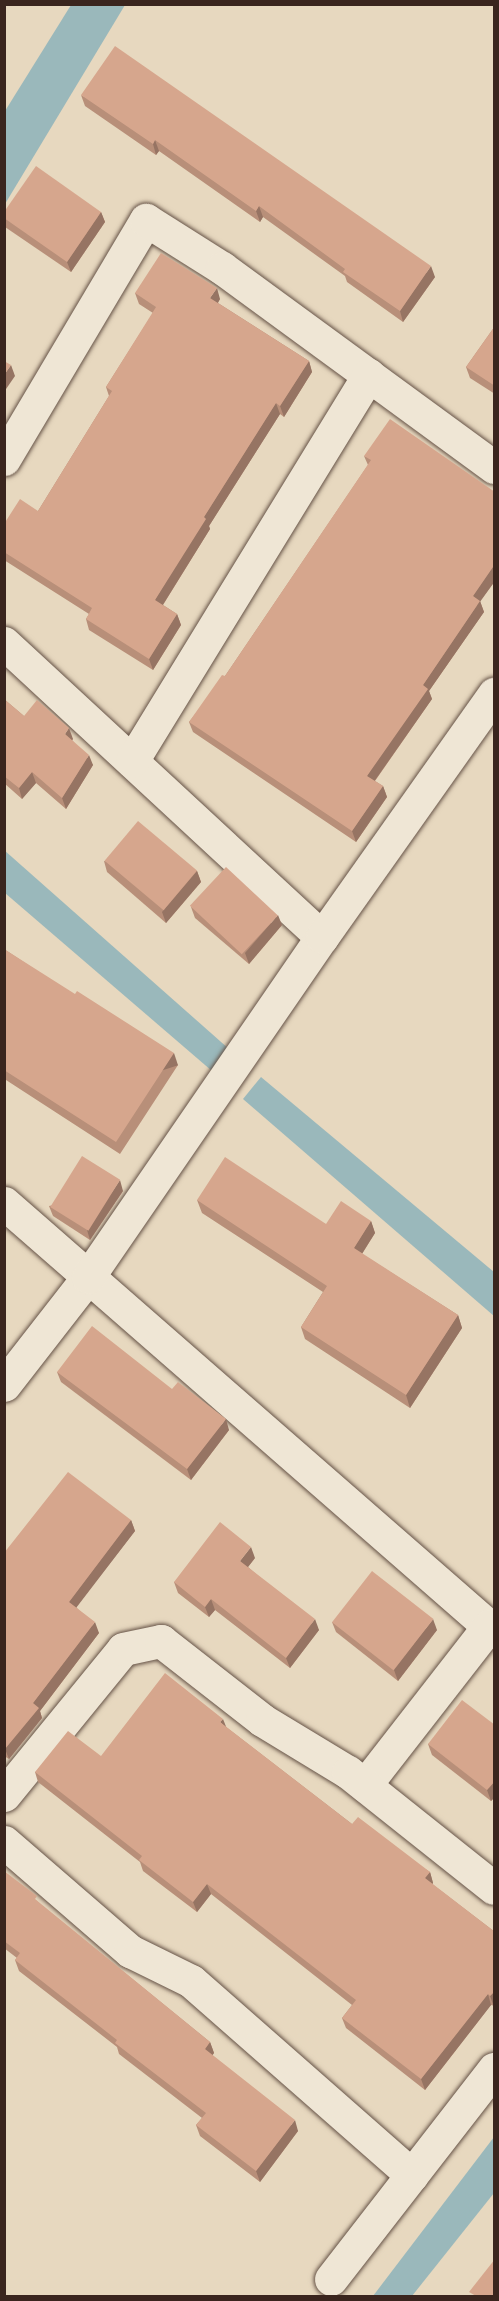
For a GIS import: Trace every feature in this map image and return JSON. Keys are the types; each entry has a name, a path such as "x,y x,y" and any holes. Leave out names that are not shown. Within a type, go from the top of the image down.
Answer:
{"street":[{"path":"4,459 146,220 222,268 495,467"},
{"path":"132,761 369,375"},
{"path":"4,644 322,937"},
{"path":"4,1384 88,1277 322,937 495,694"},
{"path":"4,1203 492,1629 365,1785"},
{"path":"4,1795 123,1649 161,1641 262,1720 348,1772 495,1888"},
{"path":"4,1842 129,1951 191,1981 412,2175"},
{"path":"331,2279 495,2069"}],"water":[{"path":"71,5 125,5 5,204 5,111"},
{"path":"4,850 229,1049 212,1071 5,893"},
{"path":"261,1077 494,1272 494,1316 243,1099"},
{"path":"494,2137 494,2193 412,2296 373,2296"}],"building":[{"path":"115,46 431,266 400,311 343,272 345,269 259,206 256,211 155,140 153,144 81,95"},
{"path":"36,166 101,212 67,262 4,218 4,212"},
{"path":"161,253 217,288 210,298 309,361 280,406 276,403 155,600 177,614 149,659 86,619 92,608 4,552 4,524 20,499 38,511 112,391 106,387 156,307 135,293"},
{"path":"495,326 495,386 466,367"},
{"path":"4,361 11,365 4,375"},
{"path":"390,419 495,492 495,564 473,596 480,601 423,685 428,689 367,776 383,786 352,831 189,722 222,675 225,676 371,460 364,456"},
{"path":"4,699 24,716 37,700 69,728 65,734 89,755 62,798 32,772 19,788 4,776"},
{"path":"138,821 197,870 164,910 105,861"},
{"path":"226,867 278,915 242,954 190,906"},
{"path":"4,949 75,994 77,991 174,1053 116,1142 4,1070"},
{"path":"82,1156 120,1180 88,1231 50,1207"},
{"path":"225,1157 326,1224 341,1201 371,1221 354,1248 458,1315 406,1395 301,1327 327,1286 197,1200"},
{"path":"92,1326 172,1389 178,1382 226,1419 187,1469 57,1372"},
{"path":"68,1472 131,1520 69,1602 95,1622 33,1703 39,1708 5,1749 4,1553"},
{"path":"220,1522 251,1547 240,1561 315,1619 286,1658 211,1599 205,1607 174,1582"},
{"path":"372,1571 433,1619 393,1670 332,1622"},
{"path":"165,1673 223,1719 220,1722 352,1824 358,1817 430,1872 425,1878 495,1932 495,1991 490,1996 488,1994 421,2079 342,2018 356,2000 207,1884 193,1902 139,1860 142,1856 35,1772 68,1731 101,1756"},
{"path":"462,1700 495,1725 495,1781 487,1790 428,1744"},
{"path":"4,1871 37,1896 35,1899 210,2042 205,2049 295,2120 256,2171 196,2125 206,2113 115,2043 117,2040 15,1960 20,1953 4,1941"},
{"path":"495,2259 495,2296 476,2296 469,2292"}]}
